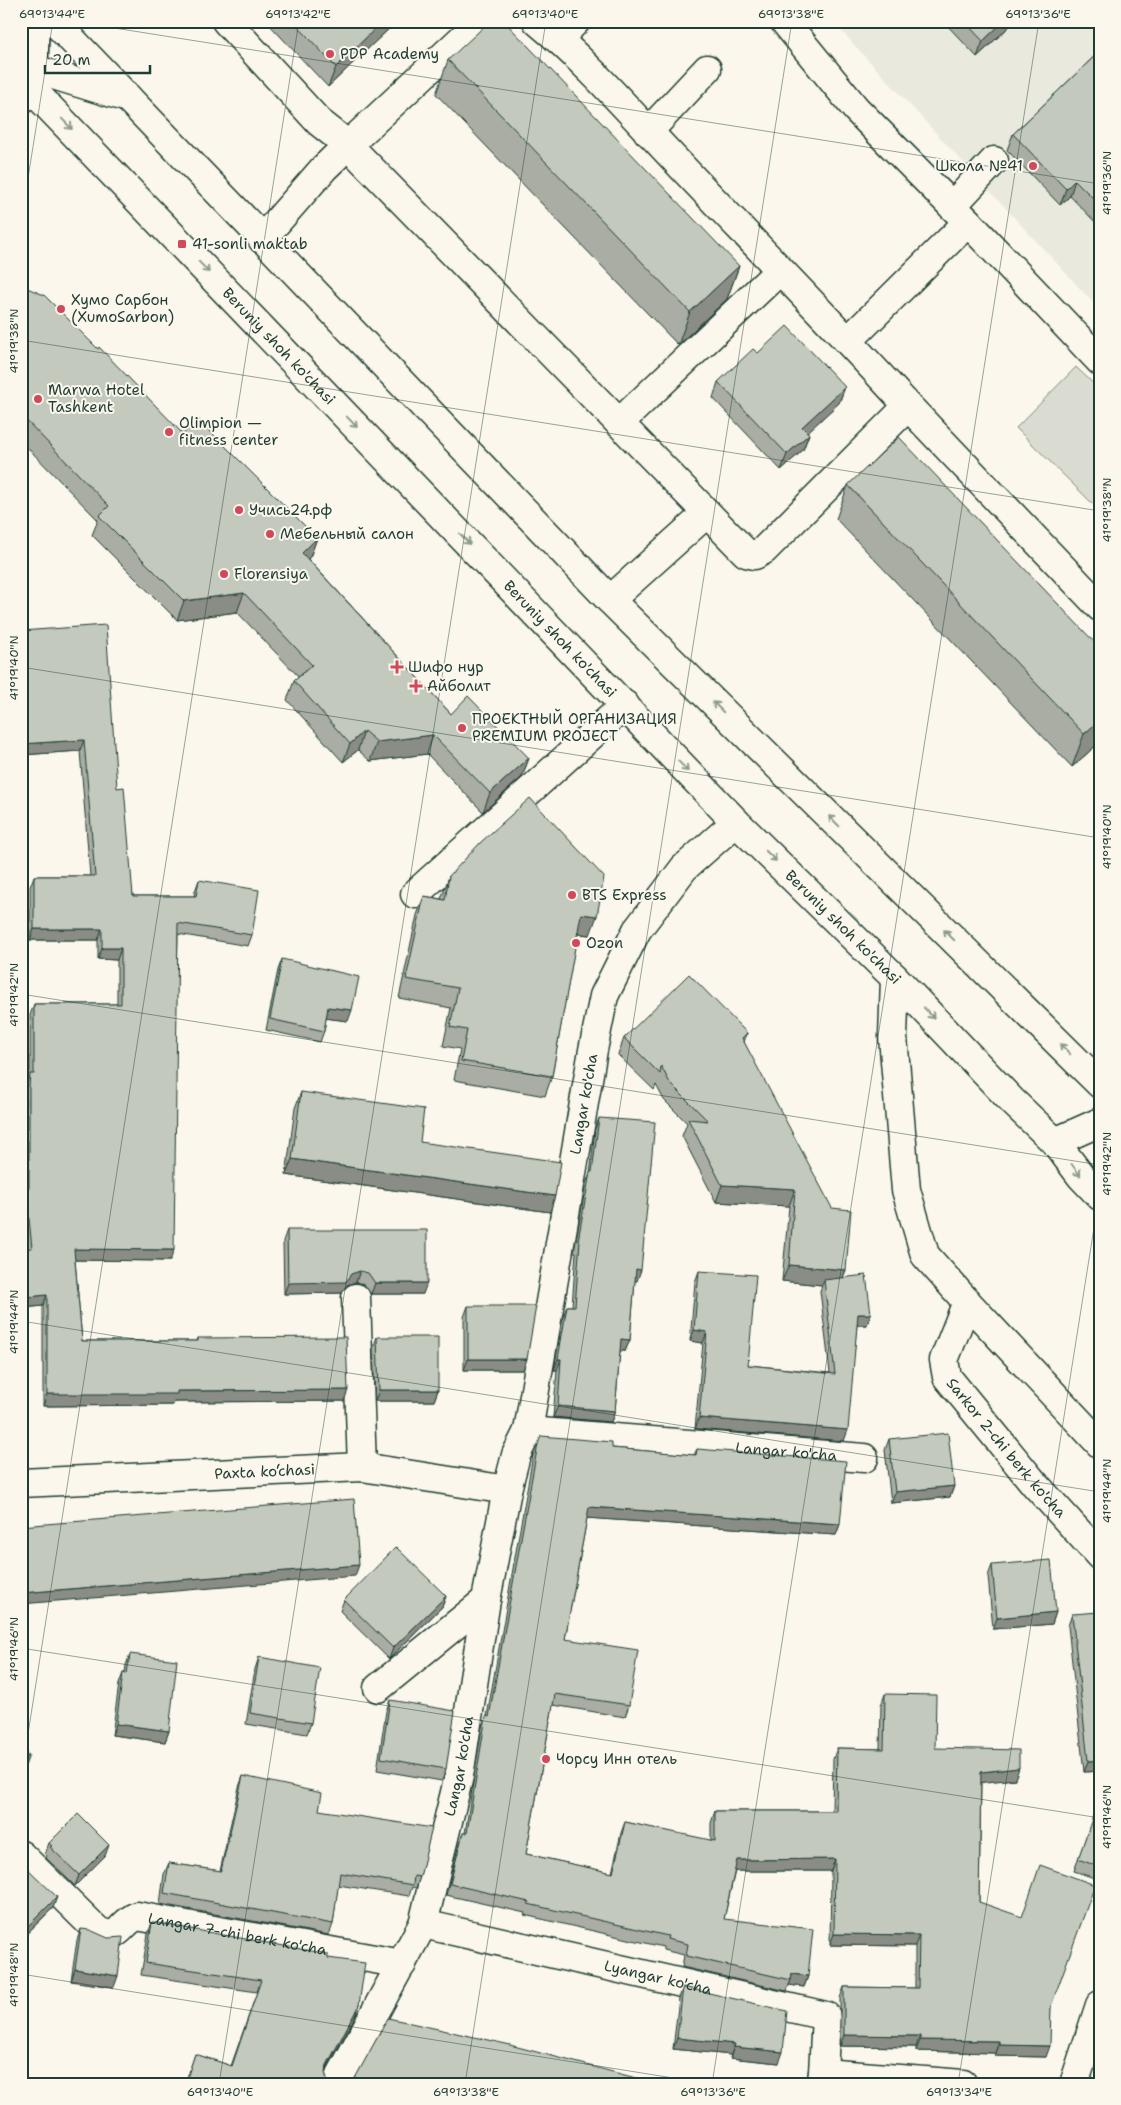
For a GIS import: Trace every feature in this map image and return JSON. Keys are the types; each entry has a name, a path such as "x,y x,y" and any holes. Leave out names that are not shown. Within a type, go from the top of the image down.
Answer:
{"main road":[{"path":"35,21 26,80 128,98"},
{"path":"54,21 262,240 610,600 1100,1084"},
{"path":"226,21 319,122 348,145 746,553 755,555 764,550 908,406"},
{"path":"262,240 324,168 481,21"},
{"path":"537,21 567,30 648,132 848,340 908,406 1100,607"},
{"path":"784,21 856,109 960,214 1100,361"},
{"path":"648,132 707,69"},
{"name":"Beruniy shoh ko'chasi","path":"26,80 736,822 895,978 1012,1101 1055,1142 1081,1176 1100,1196"},
{"path":"848,340 960,214 994,161"},
{"path":"619,422 780,270"},
{"path":"610,600 707,513"},
{"path":"415,894 625,705"},
{"name":"Langar ko'cha","path":"336,2084 423,1924 459,1776 486,1600 507,1490 516,1455 528,1431 593,1050 604,996 637,930 684,868 736,822"},
{"path":"895,978 893,1037 906,1190 926,1255 967,1302 1100,1444"},
{"path":"1055,1142 1100,1122"},
{"path":"356,1298 362,1467"},
{"name":"Sarkor 2-chi berk ko'cha","path":"967,1302 944,1360 947,1377 1033,1482 1100,1556"},
{"name":"Langar ko'cha","path":"528,1431 864,1458"},
{"name":"Paxta ko‘chasi","path":"21,1483 362,1467 507,1490"},
{"path":"378,1688 486,1600"},
{"name":"Langar 7-chi berk ko'cha","path":"21,1854 98,1931 107,1936 116,1934 132,1918 143,1917 402,1964"},
{"name":"Lyangar ko'cha","path":"423,1924 826,2016 822,2078"},
{"path":"1074,2084 1100,2005"},
{"path":"822,2078 963,2084"}],"shaded area":[{"name":"Школа №41","path":"832,21 1100,21 1100,310"},
{"path":"1076,367 1100,390 1100,511 1016,428"}],"building":[{"path":"293,21 383,21 336,67"},
{"path":"490,21 504,21 739,266 690,312 448,60"},
{"path":"964,21 1004,21 983,41"},
{"path":"1100,51 1100,205 1075,180 1066,189 1013,134"},
{"path":"27,288 44,295 98,349 99,347 183,434 198,419 317,538 302,553 451,714 468,696 529,758 490,793 433,735 377,742 364,731 350,744 294,681 312,665 244,593 184,601 99,516 109,506 21,415 21,289"},
{"path":"787,326 845,387 802,427 809,434 787,454 718,382 753,349 758,353"},
{"path":"899,437 1100,648 1100,720 1084,734 848,485"},
{"path":"106,625 117,788 124,787 133,896 196,896 199,880 259,890 252,935 178,923 174,1250 74,1249 82,1341 198,1341 198,1338 346,1337 348,1390 177,1391 177,1394 47,1394 47,1295 27,1297 26,1287 21,1287 21,1249 32,1248 26,1189 29,1188 29,1087 30,1074 34,1074 34,1004 121,1004 121,948 102,948 102,929 34,929 34,876 95,876 84,740 21,744 21,631"},
{"path":"530,798 604,877 597,916 581,914 552,1076 461,1061 467,1030 450,1027 458,988 406,979 424,896 445,900 449,876 481,842"},
{"path":"282,959 359,977 352,1010 328,1007 324,1031 270,1019"},
{"path":"689,974 747,1033 742,1038 832,1208 851,1210 846,1270 789,1265 795,1189 722,1185 688,1119 708,1121 670,1083 661,1066 660,1074 624,1038"},
{"path":"301,1092 424,1109 420,1142 561,1162 555,1196 292,1159"},
{"path":"599,1118 655,1122 641,1270 636,1269 630,1340 621,1339 615,1411 558,1406 561,1359 558,1359 567,1306 575,1306 580,1241 578,1241 590,1172 592,1172"},
{"path":"287,1230 427,1230 427,1283 375,1283 368,1273 360,1271 351,1274 346,1282 288,1283"},
{"path":"699,1271 756,1275 748,1365 835,1374 824,1280 866,1275 871,1314 858,1314 848,1430 699,1418 707,1332 694,1330"},
{"path":"468,1306 536,1306 527,1359 468,1359"},
{"path":"377,1337 438,1337 438,1390 379,1390"},
{"path":"948,1433 954,1486 895,1492 889,1439"},
{"path":"541,1436 612,1442 612,1448 696,1455 697,1449 846,1461 840,1524 589,1507 565,1639 638,1650 629,1705 555,1694 526,1854 613,1873 625,1822 715,1841 715,1811 836,1811 837,1748 884,1749 885,1694 936,1695 935,1748 1019,1750 1019,1768 981,1772 979,1902 1022,1917 1040,1865 1095,1885 1051,2006 1050,2046 999,2045 999,2041 920,2040 920,2036 844,2035 844,1987 918,1988 919,1935 834,1934 835,1859 737,1860 724,1919 813,1929 808,1976 792,1974 791,1980 686,1956 688,1944 667,1939 668,1936 450,1884 463,1833 467,1833 486,1716 489,1717"},
{"path":"354,1499 359,1565 21,1593 21,1526"},
{"path":"396,1547 446,1596 393,1648 344,1600"},
{"path":"1051,1560 1056,1612 997,1618 992,1565"},
{"path":"1100,1612 1100,1760 1088,1761 1072,1614"},
{"path":"130,1654 177,1660 169,1731 116,1724 123,1673 127,1674"},
{"path":"259,1657 320,1668 311,1723 250,1713"},
{"path":"390,1700 455,1711 446,1769 381,1758"},
{"path":"21,1747 29,1755 21,1762"},
{"path":"243,1776 322,1793 319,1810 432,1828 420,1877 414,1876 413,1885 340,1873 333,1924 164,1893 169,1863 221,1871"},
{"path":"1096,1808 1100,1810 1100,1867 1078,1859"},
{"path":"78,1814 109,1845 79,1875 50,1847 52,1846 49,1843"},
{"path":"28,1869 57,1897 24,1930 21,1927 21,1875"},
{"path":"152,1922 328,1954 328,1958 365,1963 359,2005 325,2072 327,2080 331,2084 185,2084 195,2054 232,2066 261,1980 146,1963"},
{"path":"81,1929 90,1930 108,1938 123,1937 118,1976 75,1969"},
{"path":"683,1987 787,2011 783,2052 734,2047 735,2044 677,2038"},
{"path":"388,2018 506,2044 659,2084 409,2084 400,2082 399,2084 350,2084"},
{"path":"1100,2066 1100,2077 1097,2076"}],"place":[{"name":"PDP Academy","path":"330,54"},
{"name":"Школа №41","path":"1033,166"},
{"name":"41-sonli maktab","path":"182,244"},
{"name":"Хумо Сарбон (XumoSarbon)","path":"61,309"},
{"name":"Marwa Hotel Tashkent","path":"38,399"},
{"name":"Olimpion — fitness center","path":"169,432"},
{"name":"Учись24.рф","path":"239,510"},
{"name":"Мебельный салон","path":"270,534"},
{"name":"Florensiya","path":"224,574"},
{"name":"Шифо нур","path":"397,667"},
{"name":"Айболит","path":"416,686"},
{"name":"ПРОЕКТНЫЙ ОРГАНИЗАЦИЯ PREMIUM PROJECT","path":"462,728"},
{"name":"BTS Express","path":"572,895"},
{"name":"Ozon","path":"576,943"},
{"name":"Чорсу Инн отель","path":"546,1759"}]}
